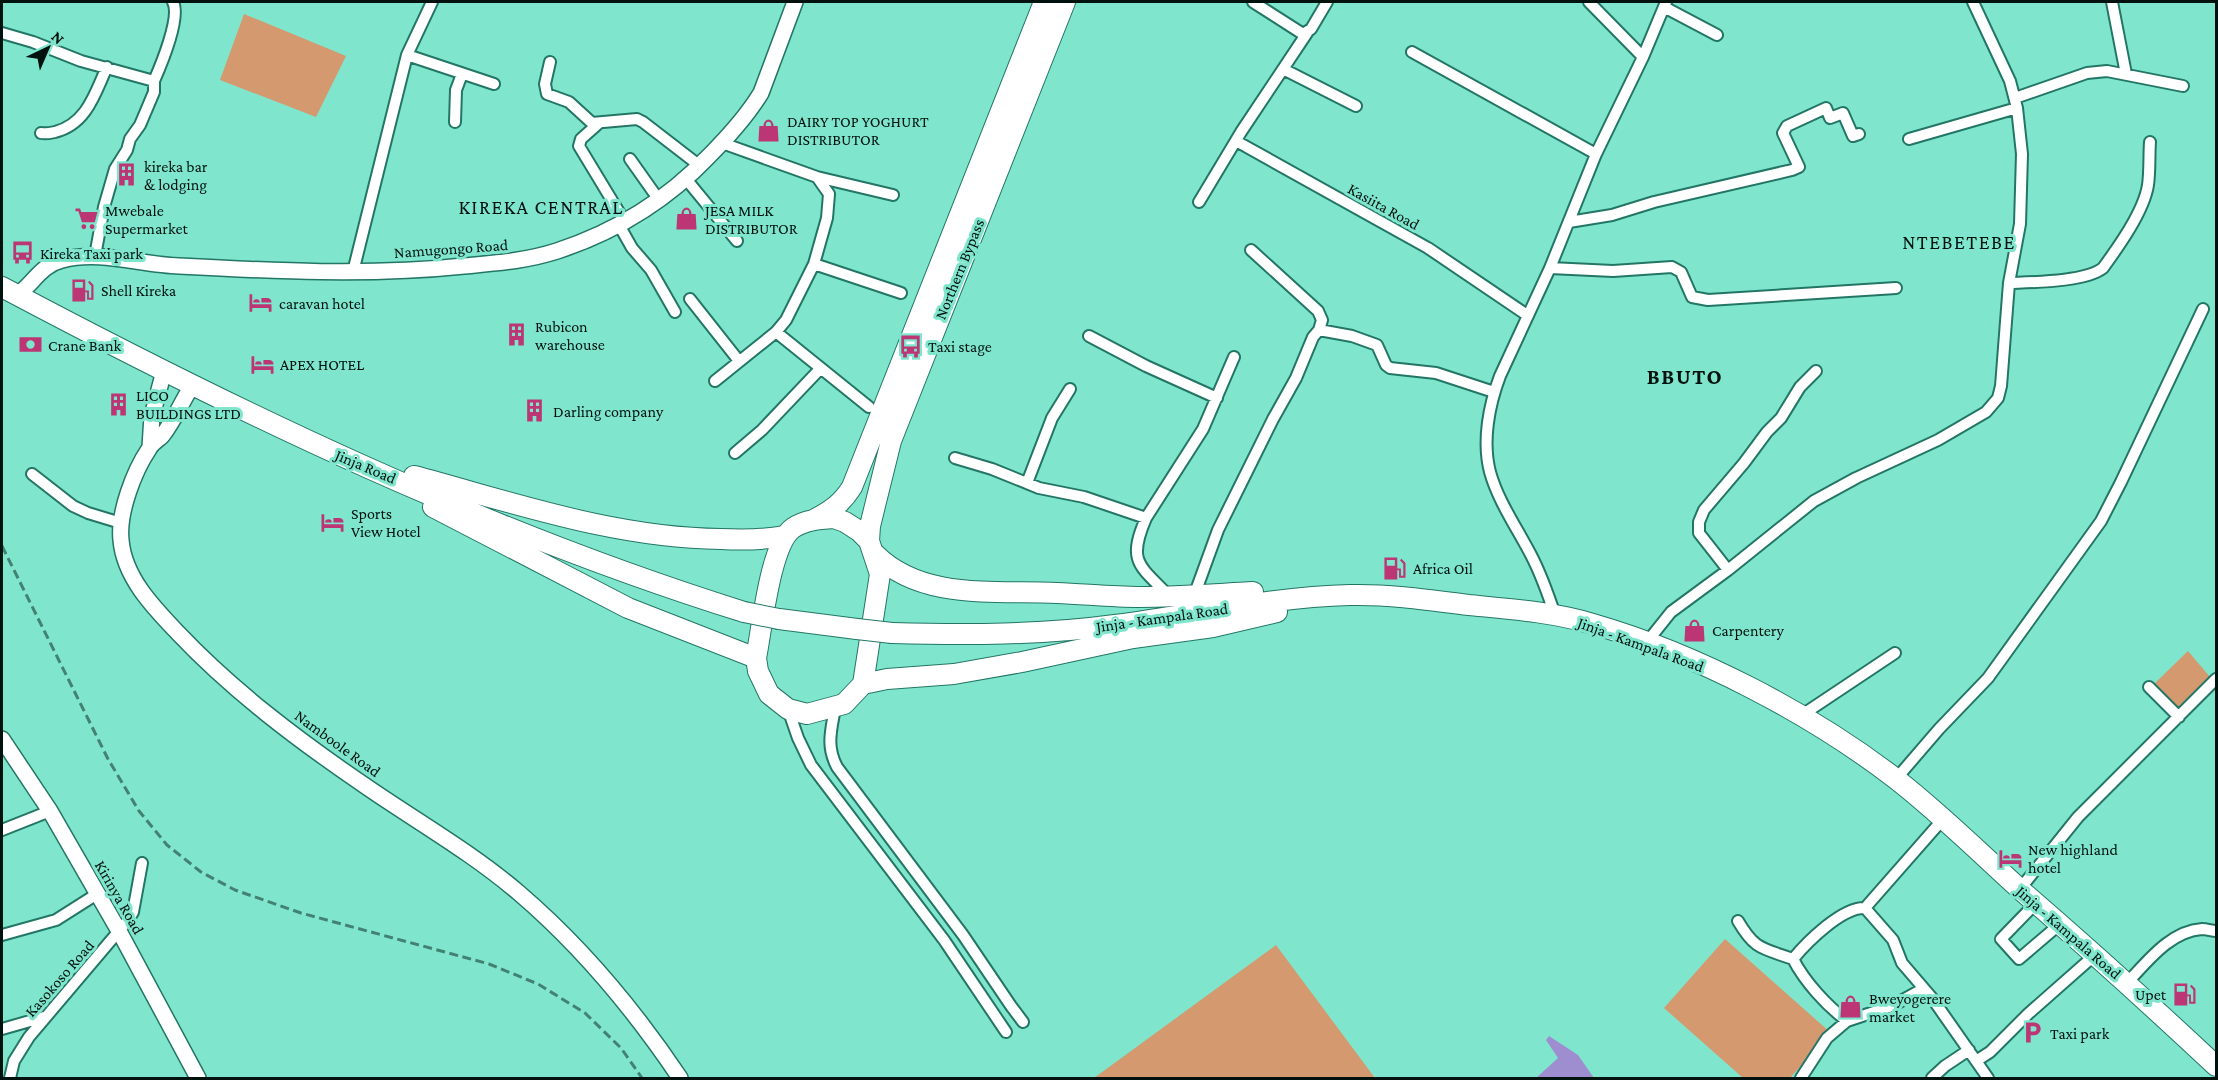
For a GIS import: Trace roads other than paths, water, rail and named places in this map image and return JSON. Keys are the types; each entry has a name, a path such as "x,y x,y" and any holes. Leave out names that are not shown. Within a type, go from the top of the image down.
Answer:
{"highway":[{"name":"Northern Bypass","path":"814,519 844,500 852,488 1044,2"},
{"name":"Northern Bypass","path":"871,547 870,526 891,441 1065,2"},
{"name":"Jinja Road","path":"9,291 192,386 339,455 554,546 644,580 744,612 779,619"},
{"path":"339,455 605,527 699,539 762,540 784,536"},
{"path":"339,455 407,494 598,594 756,658"},
{"path":"871,547 880,574 863,684 848,701 835,708 807,714 788,709 769,694 758,671 756,658 774,559 784,536 792,528 814,519 834,518 845,522 859,531 886,566 900,574 922,583 960,590 1098,596 1194,596 1300,590 1352,595"},
{"path":"863,684 887,679 954,674 1022,662 1133,638 1213,627 1352,595"},
{"name":"Jinja - Kampala Road","path":"779,619 892,633 1003,633 1112,626 1265,602 1352,595 1424,600 1555,615 1593,624 1647,642 1712,670 1802,716 1896,779 1944,818 2217,1066"}],"main road":[{"name":"Namugongo Road","path":"9,291 28,288 49,264 95,256 180,267 353,272 436,270 514,261 557,251 622,224 659,200 686,179 722,143 761,93 795,2"},
{"path":"150,447 152,416 164,372"},
{"name":"Namboole Road","path":"192,386 162,436 150,447 127,495 121,523 121,543 124,558 133,577 161,615 198,654 261,709 364,785 489,869 527,900 571,942 603,978 660,1049 680,1078"},
{"name":"Kirinya Road","path":"2,740 50,811 119,931 198,1078"}],"street":[{"path":"95,256 104,207 115,169 140,125 154,92 153,81 174,21 176,6 173,2"},
{"path":"353,272 407,55 432,2"},
{"path":"1253,2 1300,33 1306,33"},
{"path":"1199,202 1327,2"},
{"path":"1589,2 1643,57"},
{"path":"1647,642 1671,612 1814,501 1856,478 1938,440 1986,412 1998,398 2001,386 2009,284 2020,224 2022,154 2016,103 2010,81 1973,2"},
{"path":"2112,2 2126,74"},
{"path":"1555,615 1532,556 1500,496 1490,471 1487,446 1494,392 1550,268 1596,154 1643,57 1665,4 1717,35"},
{"path":"2,33 33,42 81,61 153,81"},
{"path":"1412,52 1596,154"},
{"path":"407,55 494,84"},
{"path":"550,62 545,84 547,94 569,102 592,123 637,119 700,166"},
{"path":"41,133 44,135 59,131 72,126 80,119 87,110 107,67"},
{"path":"1283,69 1356,106"},
{"path":"1909,140 2016,103 2087,73 2107,71 2183,86"},
{"path":"455,122 456,90 462,74"},
{"path":"1569,222 1612,215 1653,202 1792,170 1798,167 1783,133 1787,126 1826,108 1830,118 1843,112 1852,136 1859,134"},
{"path":"599,123 579,141 579,146 622,224 632,248 651,270 675,312"},
{"name":"Kasiita Road","path":"1236,141 1428,248 1527,315"},
{"path":"2009,284 2054,281 2086,275 2103,268 2130,225 2144,197 2148,185 2150,142"},
{"path":"722,143 817,177 893,195"},
{"path":"630,159 659,200"},
{"path":"715,381 776,332 786,320 814,264 827,218 829,194 817,177"},
{"path":"686,179 737,241"},
{"path":"1194,596 1218,531 1273,419 1296,378 1312,337 1319,330 1322,320 1318,311 1251,250"},
{"path":"814,264 901,293"},
{"path":"1550,268 1613,271 1672,267 1681,272 1692,297 1708,300 1896,288"},
{"path":"690,299 739,361"},
{"path":"1896,779 1939,729 1988,678 2101,521 2203,309"},
{"path":"1319,330 1352,336 1377,345 1386,365 1390,368 1436,373 1494,392"},
{"path":"776,332 869,407"},
{"path":"1089,336 1146,366 1217,398"},
{"path":"1169,596 1137,560 1136,551 1146,518 1203,429 1234,357"},
{"path":"735,453 762,430 820,369"},
{"path":"1728,570 1699,533 1699,522 1704,510 1781,418 1800,387 1816,371"},
{"path":"1027,483 1052,418 1070,389"},
{"path":"955,458 992,469 1039,488 1084,497 1146,518"},
{"path":"32,474 73,506 121,523"},
{"path":"1802,716 1895,653"},
{"path":"2020,889 2078,817 2217,679"},
{"path":"2149,687 2179,717"},
{"path":"835,708 829,744 830,754 837,767 963,935 1023,1022"},
{"path":"788,709 811,765 944,940 1006,1032"},
{"path":"2,830 50,811"},
{"path":"1865,908 1944,818"},
{"name":"Kasokoso Road","path":"10,1078 19,1052 44,1017 133,912 142,863"},
{"path":"2,935 56,920 97,894"},
{"path":"2036,903 2001,939 2019,959 2060,924"},
{"path":"1793,959 1826,926 1856,907 1865,908 1893,940 1902,963 1988,1078"},
{"path":"1738,921 1756,945 1793,959 1797,968 1822,998 1847,1021"},
{"path":"2127,983 2159,950 2174,939 2202,929 2217,931"},
{"path":"1976,1061 1990,1052 2028,1014 2096,954"},
{"path":"1801,1078 1827,1038 1847,1021 1892,1006 1923,989"},
{"path":"2,1029 44,1017"},
{"path":"1932,1078 1969,1050"}],"railway":[{"path":"2,546 108,759 139,811 167,845 201,872 235,890 301,913 489,964 538,984 585,1013 621,1048 642,1078"}],"place":[{"name":"DAIRY TOP YOGHURT DISTRIBUTOR","path":"769,130"},
{"name":"kireka bar & lodging","path":"126,175"},
{"name":"Mwebale Supermarket","path":"87,219"},
{"name":"JESA MILK DISTRIBUTOR","path":"687,219"},
{"name":"Kireka Taxi park","path":"22,253"},
{"name":"Shell Kireka","path":"83,290"},
{"name":"caravan hotel","path":"261,303"},
{"name":"Rubicon warehouse","path":"517,335"},
{"name":"Crane Bank","path":"30,345"},
{"name":"Taxi stage","path":"910,346"},
{"name":"APEX HOTEL","path":"262,364"},
{"name":"LICO BUILDINGS LTD","path":"118,404"},
{"name":"Darling company","path":"535,411"},
{"name":"Sports View Hotel","path":"333,522"},
{"name":"Africa Oil","path":"1395,568"},
{"name":"Carpentery","path":"1694,630"},
{"name":"New highland hotel","path":"2010,858"},
{"name":"Upet","path":"2184,994"},
{"name":"Bweyogerere market","path":"1851,1007"},
{"name":"Taxi park","path":"2032,1033"}],"district":[{"name":"KIREKA CENTRAL","path":"541,207"},
{"name":"NTEBETEBE","path":"1959,242"},
{"name":"BBUTO","path":"1685,376"}]}
